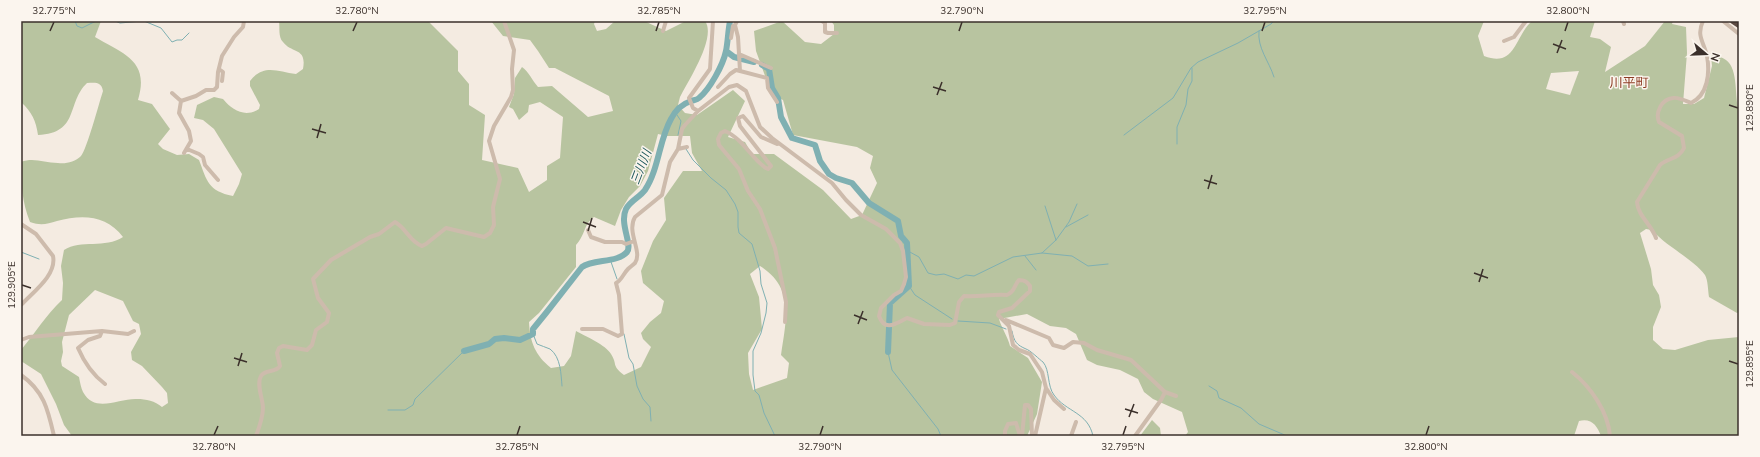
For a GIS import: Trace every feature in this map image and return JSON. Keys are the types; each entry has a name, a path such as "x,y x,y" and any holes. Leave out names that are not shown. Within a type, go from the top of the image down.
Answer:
{"highway":[{"path":"1733,21 1739,25"}],"street":[{"path":"181,101 196,96 206,90 216,89 222,56 234,37 243,28 244,21"},
{"path":"256,436 263,409 260,387 260,378 262,374 278,369 280,366 277,353 279,348 283,346 307,350 312,346 316,330 327,322 329,312 318,298 313,279 331,260 370,237 379,234 395,222 399,224 413,240 422,246 446,228 484,237 490,233 494,225 493,207 500,179 489,141 494,126 511,97 513,90 512,69 514,50 504,21"},
{"path":"664,31 666,21"},
{"path":"698,111 691,105 689,98 710,69 713,21"},
{"path":"822,21 825,23 825,32 837,33"},
{"path":"1504,41 1514,37 1526,21"},
{"path":"1656,238 1653,229 1638,211 1637,202 1660,165 1679,156 1684,148 1682,136 1659,122 1658,114 1661,105 1668,99 1678,98 1691,103 1698,100 1703,94 1708,66 1705,48 1700,36 1700,29 1703,21"},
{"path":"1723,21 1739,34"},
{"path":"731,38 733,26 736,23"},
{"path":"736,23 740,71"},
{"path":"739,55 771,68"},
{"path":"219,69 223,72 222,81"},
{"path":"718,87 730,74 736,70 740,71 766,78 768,88 777,102"},
{"path":"582,328 603,329 618,336 622,334 619,295 616,283 621,280 627,270 635,262 637,253 633,242 633,220 662,195 670,162 682,148 680,139 682,129 698,111 729,87 737,85 742,87 749,98 753,112 760,127 779,144 832,183 846,200 861,214 886,230 900,243 903,251 906,277 901,290 891,298 879,313 880,320 886,325 897,325 907,318 924,324 950,325 955,323 959,302 964,296 979,297 994,294 1007,295 1013,291 1016,283 1020,280 1024,280 1030,286 1030,291 1012,308 998,312 998,315 1009,326 1012,345 1019,350 1030,354 1042,372 1046,388 1054,400 1064,409"},
{"path":"172,93 181,101"},
{"path":"181,101 179,113 189,131 191,142 185,151 199,154 203,158 205,165 218,180"},
{"path":"779,144 775,144 761,138 746,119 741,116 738,118 740,126 771,166 768,169 760,164 733,135 725,131 719,135 718,139 719,145 739,169 748,191 760,209 775,248 786,302 785,322"},
{"path":"21,224 36,234 53,256 54,260 52,270 21,305"},
{"path":"588,230 591,237 605,242 622,242 626,244 633,242"},
{"path":"1004,320 1049,338 1053,345 1064,348 1073,342 1084,343 1097,350 1131,360 1165,392 1176,396"},
{"path":"21,340 29,337 102,331 128,334 134,331"},
{"path":"102,331 100,336 88,340 78,348 89,366 98,378 105,384"},
{"path":"1572,372 1586,384 1606,415 1610,436"},
{"path":"21,375 36,388 46,403 54,436"},
{"path":"1035,436 1046,388"},
{"path":"1135,436 1162,400 1165,392"},
{"path":"1021,436 1025,405 1031,409 1032,436"},
{"path":"1071,436 1076,422"},
{"path":"1005,436 1005,431 1008,424 1016,423 1021,436"}],"green space":[{"path":"21,21 101,21 95,37 132,60 137,67 140,76 141,87 138,100 152,104 170,129 158,144 163,149 177,155 189,154 199,160 204,174 213,188 233,196 242,174 214,129 203,120 194,118 197,105 214,97 223,99 239,112 254,112 259,109 260,105 250,86 250,81 255,75 266,70 296,74 303,69 304,62 301,54 287,46 281,40 279,21 428,21 458,51 458,71 469,84 469,105 485,115 482,160 518,168 529,192 547,180 547,166 560,158 563,117 540,102 529,105 528,112 519,120 513,109 509,107 514,94 515,78 522,67 538,87 552,86 588,117 613,111 609,96 555,68 549,68 530,40 503,36 491,21 595,21 594,24 597,31 606,29 615,21 644,21 666,31 686,21 705,21 708,28 704,48 695,70 680,97 678,105 685,113 697,115 733,90 745,101 728,137 745,142 752,154 774,154 823,190 851,219 862,215 877,183 870,168 873,156 857,147 793,135 783,100 772,95 756,51 754,31 782,21 805,42 821,44 834,34 834,25 831,21 1484,21 1478,36 1484,56 1495,59 1502,58 1509,54 1532,21 1595,21 1590,37 1600,39 1611,47 1605,72 1645,46 1665,21 1673,21 1672,24 1686,27 1687,53 1683,104 1694,104 1704,98 1712,66 1711,54 1726,60 1730,64 1735,77 1739,111 1739,312 1737,313 1709,297 1706,277 1700,269 1652,230 1646,229 1640,233 1651,269 1653,285 1659,295 1661,307 1653,327 1653,340 1663,349 1675,350 1708,340 1739,337 1739,436 1601,436 1598,429 1591,422 1584,420 1579,421 1574,436 1185,436 1188,432 1182,412 1153,399 1144,392 1138,379 1120,370 1097,365 1087,360 1076,334 1066,328 1050,326 1027,314 999,319 1010,346 1028,358 1042,382 1037,414 1027,436 72,436 64,425 56,404 41,374 21,361 21,350 62,300 63,283 61,266 64,250 78,245 109,243 123,237 109,224 102,220 93,218 76,217 44,224 30,222 22,193 21,162 35,160 64,163 79,158 84,152 103,91 99,84 87,83 76,99 66,123 60,129 51,133 38,135 33,117 21,102","holes":["1579,71 1570,95 1546,89 1551,73","658,134 667,136 690,136 692,153 702,171 683,171 664,198 666,220 653,241 641,271 643,283 664,301 661,313 650,322 641,333 643,339 651,347 641,367 624,375 616,367 613,358 608,351 600,344 576,331 571,356 564,366 551,368 534,348 529,322 539,313 576,267 576,245 590,220 594,217 615,226 621,210 629,197 640,186 648,171","760,266 779,284 786,306 785,329 781,355 789,363 787,378 753,390 749,374 748,353 762,329 759,297 750,274","95,290 123,301 133,321 139,324 141,334 131,352 132,360 142,366 162,387 167,393 168,403 162,407 156,403 144,399 130,399 101,404 88,399 82,390 79,377 62,366 62,342 69,315"]},
{"path":"1152,420 1160,428 1161,436 1140,436"}],"waterway":[{"path":"75,21 77,26 82,28 96,21"},
{"path":"115,21 120,23 142,21"},
{"path":"144,21 161,28 172,42 182,40 189,33"},
{"name":"三川川","path":"464,351 489,344 495,339 504,338 520,340 533,334 533,329 582,267 592,263 618,258 627,252 628,244 624,221 626,209 645,190 650,182 667,127 673,116 682,106 699,98 716,76 726,51 730,21"},
{"path":"1124,135 1173,98 1191,68 1198,62 1238,43 1274,21"},
{"path":"1259,31 1260,43 1274,77"},
{"path":"726,51 734,57 754,62"},
{"path":"762,65 769,69 772,88 778,98 781,117 792,138 815,145 820,161 829,174 852,183 869,203 898,221 901,236 907,243 909,286 890,303 888,352"},
{"path":"1177,144 1177,127 1186,105 1188,89 1192,81 1192,68"},
{"path":"675,112 681,121 678,135"},
{"path":"686,149 693,160 711,178 726,190 738,212 739,233 752,244 767,303 761,333 753,351 753,375 755,391 759,395 764,413 775,436"},
{"path":"908,251 919,257 928,273 936,275 944,274 958,279 966,275 974,276 1013,257 1042,253 1056,240 1069,222 1077,204"},
{"path":"1045,206 1056,240"},
{"path":"1066,227 1088,215"},
{"path":"21,252 39,259"},
{"path":"1042,253 1072,256 1088,266 1108,264"},
{"path":"1025,256 1036,270"},
{"path":"610,259 617,279"},
{"path":"909,286 915,295 952,319"},
{"path":"958,321 990,323 1006,329"},
{"path":"1012,331 1018,344 1030,351 1045,365 1050,387 1054,395 1064,405 1082,417 1090,428 1093,436"},
{"path":"533,334 537,344 554,352 560,366 562,386"},
{"path":"624,334 629,358 633,364 637,386 643,399 650,407 651,421"},
{"path":"388,410 405,410 413,405 415,399 464,351"},
{"path":"888,352 892,370 938,429 941,436"},
{"path":"1209,386 1217,391 1219,398 1241,408 1259,424 1287,436"}],"district":[{"name":"川平町","path":"1629,82"}]}
